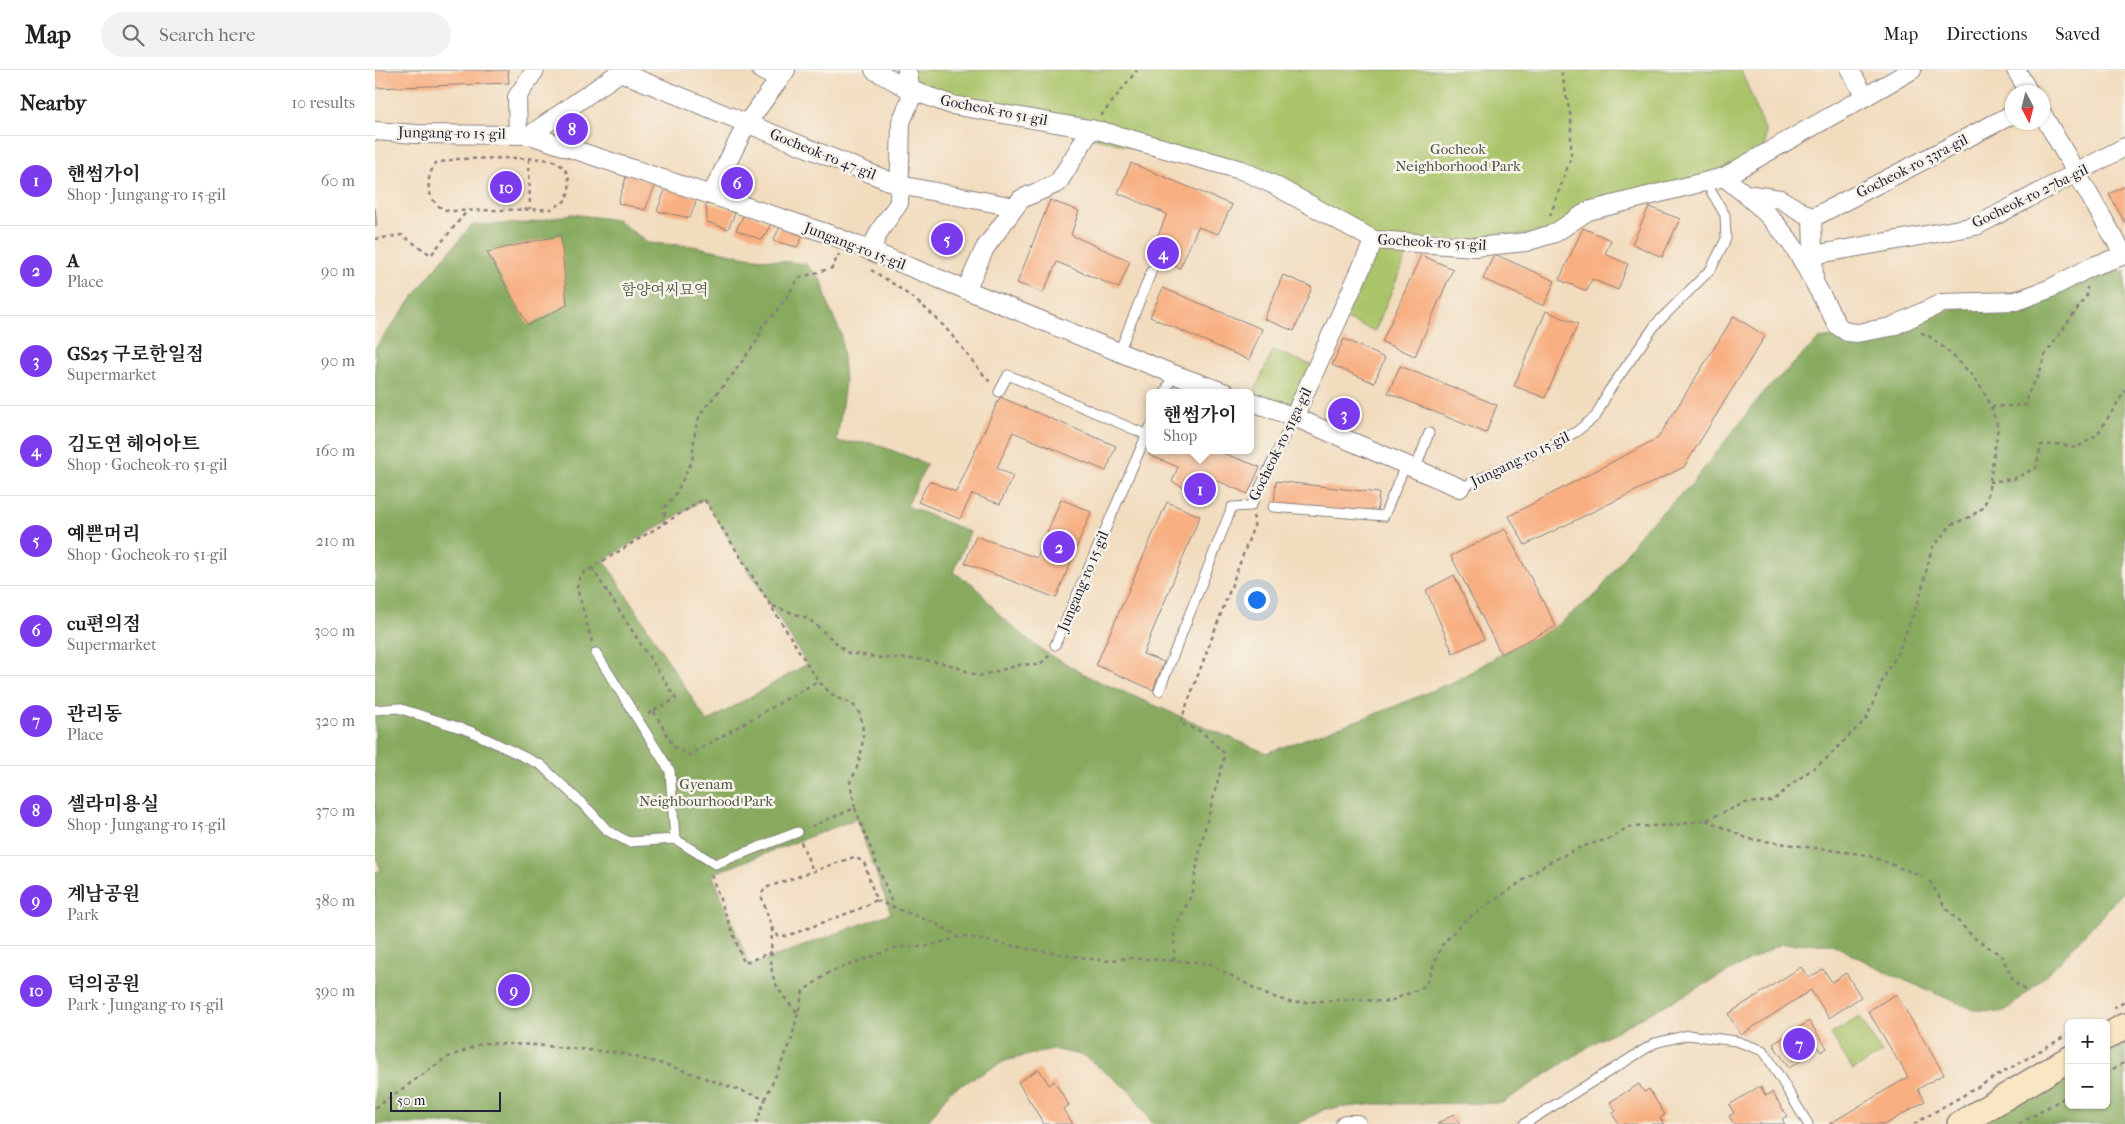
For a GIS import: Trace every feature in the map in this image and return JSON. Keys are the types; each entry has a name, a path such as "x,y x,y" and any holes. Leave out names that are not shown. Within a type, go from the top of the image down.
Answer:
{"main road":[{"path":"2110,1035 2125,1026"},
{"path":"1959,1124 2065,1061"}],"street":[{"path":"535,70 517,97 524,135 621,71"},
{"path":"711,195 747,123 783,74 761,70"},
{"name":"Gocheok-ro 51-gil","path":"874,70 911,90 952,105 1091,129 1241,170 1272,184 1374,240 1475,247 1526,242 1555,233 1588,211 1724,177"},
{"path":"869,259 880,230 899,203 901,122 910,101 911,90 907,70"},
{"path":"1849,70 1865,97"},
{"path":"1913,70 1724,177 1762,208 1795,248 1838,326 1847,332 1857,333 1891,327 1941,303 2016,301 2049,289 2093,266 2125,255 2050,127"},
{"path":"2016,70 2025,85"},
{"name":"Gocheok-ro 47-gil","path":"621,71 899,185 1015,207"},
{"name":"Gocheok-ro 33ra-gil","path":"1812,218 2005,118"},
{"path":"966,290 985,248 1021,199 1059,183 1091,129"},
{"name":"Jungang-ro 15-gil","path":"375,131 415,134 524,135 711,195 844,250 966,290 1173,374 1215,389"},
{"name":"Gocheok-ro 27ba-gil","path":"1813,255 1976,226 2125,147"},
{"path":"1745,194 1780,199 1812,218 1814,282"},
{"name":"Gocheok-ro 51ga-gil","path":"1294,417 1374,240"},
{"name":"Jungang-ro 15-gil","path":"1254,402 1294,417 1460,488"},
{"path":"1345,1124 1357,1124"}],"lane":[{"name":"Jungang-ro 15-gil","path":"1460,488 1510,466 1576,432 1596,416 1608,392 1656,324 1711,269 1725,239 1725,214 1705,181"},
{"path":"1119,352 1153,270"},
{"path":"1167,389 1173,374"},
{"name":"Jungang-ro 15-gil","path":"999,392 1008,375 1146,430"},
{"name":"Gocheok-ro 51ga-gil","path":"1159,691 1232,507 1251,506 1294,417"},
{"path":"1273,507 1384,516 1429,433"},
{"name":"Jungang-ro 15-gil","path":"1055,646 1146,436"},
{"path":"596,653 671,770 675,840"},
{"path":"375,710 399,708 470,731 541,765 590,811 608,831 629,842 675,840 715,864 798,832"},
{"path":"1524,1124 1655,1044 1688,1035 1736,1041 1764,1051 1808,1124"}],"path":[{"path":"1091,129 1137,70"},
{"path":"1555,233 1550,217 1571,157 1572,138 1571,118 1561,70"},
{"path":"456,159 529,159 555,161 568,174 571,187 566,200 552,209 449,211 440,208 433,202 429,194 430,173 436,163 456,159"},
{"path":"529,159 530,209"},
{"path":"375,239 402,235 431,256 467,211"},
{"path":"664,524 665,507 675,495 693,461 695,430 700,414 733,374 758,338 762,326 777,311 799,278 832,268 844,250"},
{"path":"869,259 948,331 972,363 999,392"},
{"path":"1991,406 2026,406 2027,396 2039,375 2045,355 2087,295 2088,280 2093,266"},
{"path":"756,1124 765,1099 791,1042 803,991 829,972 898,947 924,948 963,936 1105,961 1130,958 1208,963 1267,995 1293,1003 1353,999 1388,1002 1422,988 1427,982 1442,945 1463,922 1548,863 1581,848 1611,838 1628,826 1676,825 1706,820 1745,804 1773,801 1827,758 1866,719 1886,673 1896,657 1919,600 1932,548 1952,524 1970,517 1983,507 1998,427 1984,392 1947,350 1926,334 1891,327"},
{"path":"1989,482 2013,479 2036,468 2041,445 2061,444 2076,448 2097,435 2125,391"},
{"path":"596,653 588,634 577,588 580,575 704,499 818,681 833,696 853,706 862,717 862,746 858,771 850,782 855,808 895,909"},
{"path":"1174,961 1174,930 1191,896 1202,840 1225,754 1202,732 1181,722 1255,523 1251,506"},
{"path":"592,568 676,699 653,710 639,721"},
{"path":"771,606 809,620 848,653 882,658 917,659 948,664 979,676 1023,664 1039,665 1051,655 1055,646"},
{"path":"653,710 674,747 689,755 818,681"},
{"path":"813,871 798,832 855,808"},
{"path":"1706,820 1749,839 1867,856 1922,876"},
{"path":"876,900 864,907 787,936 778,936 772,928 761,895 765,888 854,857 864,862 876,900 944,927 958,937"},
{"path":"704,858 744,963 772,952"},
{"path":"1930,881 1945,907 1973,937 2002,956 2014,982 2028,992"},
{"path":"772,928 773,982 797,1012"},
{"path":"1914,1124 2065,1036"},
{"path":"375,1108 445,1058 483,1043 535,1044 620,1053 670,1066 765,1099"},
{"path":"2110,1071 2125,1062"},
{"path":"2019,1124 2065,1097"}],"green space":[{"name":"Gocheok Neighborhood Park","path":"907,70 1741,70 1766,132 1764,155 1555,233 1412,243 1375,331 1339,316 1374,240 1272,184 911,90"},
{"name":"Gyenam Neighbourhood Park","path":"572,214 617,220 648,243 693,246 747,257 806,264 822,281 829,308 841,333 845,382 837,442 873,443 927,464 907,506 970,532 953,572 974,585 1001,617 1040,649 1091,678 1266,753 1386,710 1457,680 1501,654 1556,626 1598,593 1642,531 1691,485 1762,394 1819,339 1904,327 1944,311 2095,271 2125,271 2125,890 2063,958 2028,992 2002,1013 1972,1009 1888,973 1830,943 1781,944 1599,1040 1502,1103 1377,1104 1325,1109 1298,1124 1153,1124 1131,1092 1085,1056 1052,1049 1005,1061 950,1091 926,1124 375,1124 375,873 381,870 375,855 375,348 433,271 472,225 528,223","holes":["704,499 807,664 707,722 604,560","856,819 891,913 750,966 712,874"]},
{"path":"1273,350 1316,367 1294,417 1254,402 1254,392"},
{"path":"1860,1017 1882,1053 1853,1070 1831,1034"},
{"path":"2125,1026 2125,1124 1960,1124 2065,1061 2065,1109 2110,1109 2110,1035"}],"building":[{"path":"375,70 508,70 509,83 375,88"},
{"path":"1131,163 1232,205 1218,234 1198,227 1180,268 1149,257 1167,214 1118,193"},
{"path":"627,174 656,184 645,210 618,203"},
{"path":"667,185 697,198 690,218 657,211"},
{"path":"2125,186 2125,223 2109,194"},
{"path":"1050,200 1079,211 1071,235 1130,261 1119,288 1057,262 1043,293 1017,283"},
{"path":"706,202 736,211 728,229 707,222"},
{"path":"1649,207 1680,219 1662,257 1632,244"},
{"path":"375,208 377,226 375,226"},
{"path":"745,212 771,224 762,240 736,230"},
{"path":"780,227 803,236 797,247 773,241"},
{"path":"1583,228 1611,240 1605,254 1628,264 1618,290 1592,279 1587,291 1559,280"},
{"path":"561,235 567,305 528,325 487,252"},
{"path":"1494,254 1555,281 1544,306 1483,279"},
{"path":"1421,255 1453,269 1415,356 1382,342"},
{"path":"1283,275 1312,287 1294,331 1264,319"},
{"path":"1163,288 1262,329 1249,360 1150,317"},
{"path":"1546,311 1578,324 1545,398 1514,386"},
{"path":"1734,316 1765,336 1684,467 1525,545 1509,516 1658,438"},
{"path":"1344,339 1385,358 1374,383 1332,365"},
{"path":"1400,366 1497,405 1486,433 1388,393"},
{"path":"1000,397 1116,446 1106,471 1013,432 997,468 1013,476 1000,504 972,494 960,519 918,502 929,481 956,492"},
{"path":"1226,454 1260,467 1248,494 1209,477 1201,494 1172,482 1178,467 1149,455"},
{"path":"1276,481 1379,493 1377,513 1274,504"},
{"path":"1061,499 1091,512 1056,598 965,563 976,536 1037,558"},
{"path":"1167,502 1200,516 1143,654 1164,662 1153,690 1096,665"},
{"path":"1505,529 1556,626 1501,654 1451,556"},
{"path":"1454,575 1484,639 1453,653 1426,590"},
{"path":"1801,967 1809,978 1823,969 1832,982 1846,973 1861,997 1829,1018 1811,990 1741,1035 1728,1014"},
{"path":"1896,994 1944,1074 1918,1089 1925,1101 1886,1124 1829,1124 1908,1077 1868,1011"},
{"path":"1809,1021 1827,1048 1821,1052 1816,1045 1810,1049 1813,1053 1789,1068 1773,1044"},
{"path":"1039,1069 1049,1085 1054,1081 1069,1105 1063,1109 1073,1124 1044,1124 1018,1082"},
{"path":"1639,1084 1644,1092 1649,1089 1665,1115 1660,1118 1664,1124 1619,1124 1612,1114 1616,1111 1610,1102"},
{"path":"1760,1086 1766,1096 1772,1092 1787,1116 1782,1119 1785,1124 1734,1124 1729,1116 1734,1113 1729,1105"},
{"path":"1454,1114 1460,1124 1437,1124"}],"place":[{"name":"셀라미용실","path":"572,129"},
{"name":"cu편의점","path":"737,183"},
{"name":"덕의공원","path":"506,187"},
{"name":"예쁜머리","path":"947,239"},
{"name":"김도연 헤어아트","path":"1163,253"},
{"name":"GS25 구로한일점","path":"1344,414"},
{"name":"핸썸가이","path":"1200,489"},
{"name":"A","path":"1059,547"},
{"name":"계남공원","path":"514,990"},
{"name":"관리동","path":"1799,1044"}],"park label":[{"name":"함양여씨묘역","path":"665,290"}]}
